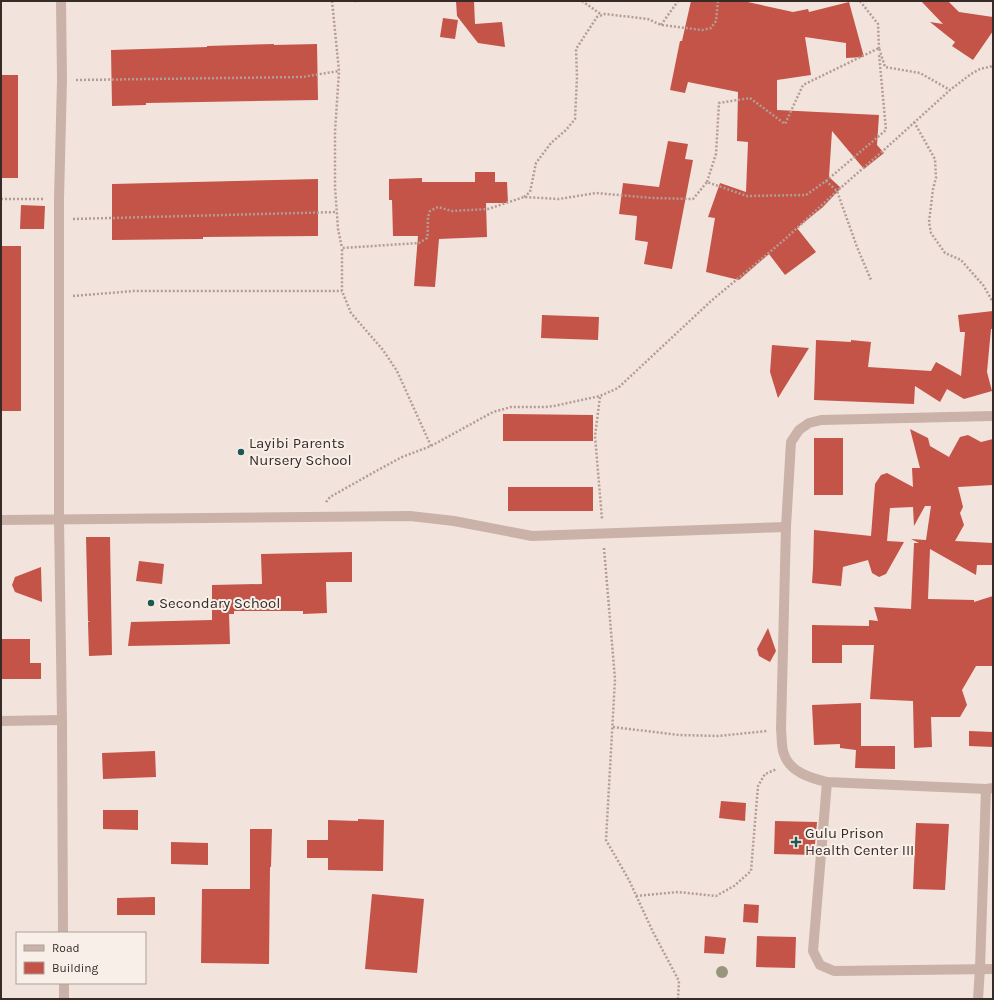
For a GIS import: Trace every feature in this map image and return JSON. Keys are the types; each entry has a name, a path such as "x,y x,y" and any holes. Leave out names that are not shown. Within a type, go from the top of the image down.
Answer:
{"street":[{"path":"60,1 62,80 59,199 59,519 64,932"},
{"path":"978,999 990,789 827,782 809,777 788,764 783,753 781,729 786,527 791,442 799,430 809,423 821,420 993,416"},
{"path":"1,520 410,516 454,521 532,536 786,527"},
{"path":"1,721 62,720"},
{"path":"827,782 813,951 820,965 834,971 993,968"},
{"path":"64,984 64,999"}],"path":[{"path":"332,1 339,70 335,132 335,187 338,229 342,248 342,291 351,313 383,350 397,371 431,446"},
{"path":"582,1 602,15"},
{"path":"661,25 678,1"},
{"path":"342,248 419,243 427,238 429,229 427,217 430,211 438,207 452,211 488,209 524,197 530,192 536,163 551,143 566,130 575,119 577,77 576,50 597,17 605,14 648,19 661,25 702,30 712,28 716,21 718,1"},
{"path":"707,182 747,196 806,195 826,181 886,130 878,24 860,1"},
{"path":"524,197 558,199 596,194 693,199 707,182 716,154 719,103 750,98 785,124 803,85 879,48"},
{"path":"879,48 885,67 920,72 950,90"},
{"path":"310,517 321,508 330,497 402,457 431,446 493,412 511,407 545,407 600,396 618,388 710,301 783,241 836,190 885,149 950,90 971,74 980,69 993,66"},
{"path":"62,80 302,77 339,70"},
{"path":"914,122 935,159 937,168 929,222 931,233 945,253 961,260 983,285 993,302"},
{"path":"826,181 836,190 871,280"},
{"path":"1,199 59,199"},
{"path":"59,220 337,212"},
{"path":"60,297 134,291 342,291"},
{"path":"600,396 595,436 615,679 606,840 679,981 678,999"},
{"path":"612,727 679,735 718,736 781,729"},
{"path":"636,896 678,892 716,896 734,886 751,871 758,786 765,774 788,764"}],"building":[{"path":"456,1 474,1 475,24 502,22 505,47 478,43 457,16"},
{"path":"691,1 743,1 793,12 808,9 809,12 849,2 864,57 846,58 846,43 805,37 811,75 777,80 777,110 879,115 877,145 884,153 864,169 832,131 829,177 841,188 823,207 797,228 816,252 785,275 769,254 739,280 706,272 715,218 708,217 720,183 746,192 748,142 737,141 738,92 688,82 685,93 670,90 680,41 682,41"},
{"path":"921,1 948,1 959,12 993,17 993,31 973,60 952,46 955,42 930,22 943,24"},
{"path":"443,18 458,20 455,39 440,37"},
{"path":"274,44 317,44 318,100 146,103 146,105 112,106 111,50"},
{"path":"1,75 18,75 18,178 1,178"},
{"path":"668,141 688,144 685,159 693,160 672,269 644,264 648,242 635,240 637,216 619,214 623,183 659,187"},
{"path":"475,172 495,172 495,182 507,182 508,203 486,203 487,237 439,239 435,287 414,286 418,236 393,236 392,200 389,200 389,179 422,178 422,182 475,182"},
{"path":"318,179 318,236 203,237 203,239 112,240 112,184"},
{"path":"21,205 45,206 44,229 20,229"},
{"path":"1,246 21,246 21,411 1,411"},
{"path":"993,311 993,329 991,329 987,372 992,391 964,399 947,389 940,402 915,386 914,404 814,400 816,340 851,342 851,340 871,342 868,367 931,371 936,362 961,376 965,332 960,332 958,315"},
{"path":"542,315 599,317 598,340 541,338"},
{"path":"772,345 809,348 778,398 770,372"},
{"path":"503,414 593,415 593,441 503,441"},
{"path":"910,429 928,438 930,446 949,457 960,437 968,435 981,442 993,439 993,485 958,487 963,507 960,513 964,525 955,541 993,543 993,565 977,565 976,575 930,549 928,599 974,600 974,602 993,596 993,666 976,666 962,690 967,705 960,717 931,717 932,747 914,748 913,701 870,699 874,645 842,645 842,663 812,663 812,625 869,626 869,620 878,621 874,607 911,609 914,543 919,543 911,539 926,540 931,506 925,506 914,526 913,507 890,508 887,541 904,542 886,574 879,577 872,573 868,560 843,567 841,586 812,583 814,530 871,536 875,484 881,475 887,473 913,487 912,468 920,468"},
{"path":"814,438 843,438 843,495 814,495"},
{"path":"508,487 593,487 593,511 508,511"},
{"path":"86,537 110,537 112,655 89,656 88,622 90,622 88,621"},
{"path":"352,552 352,582 326,582 327,613 303,614 303,611 234,611 234,614 229,614 230,644 128,646 131,622 212,620 212,585 262,584 261,554"},
{"path":"139,561 164,564 162,584 136,581"},
{"path":"41,567 42,602 15,592 12,585 15,577"},
{"path":"768,628 776,651 770,662 759,656 757,649"},
{"path":"1,639 30,639 30,663 41,663 41,679 2,679"},
{"path":"861,703 861,746 895,746 895,769 855,768 856,750 840,748 840,744 814,745 812,705"},
{"path":"969,731 993,732 993,747 969,746"},
{"path":"155,751 156,777 103,779 102,753"},
{"path":"721,801 746,803 745,821 719,818"},
{"path":"103,810 138,810 138,830 103,829"},
{"path":"358,819 384,820 383,871 328,870 328,858 307,858 307,840 328,840 328,820 358,821"},
{"path":"775,821 817,822 814,855 774,854"},
{"path":"916,823 949,824 945,890 913,889"},
{"path":"250,829 272,829 269,964 201,963 202,889 250,889"},
{"path":"171,842 208,843 208,865 171,864"},
{"path":"372,894 424,899 417,973 365,969"},
{"path":"155,897 155,915 117,915 117,898"},
{"path":"744,904 759,905 758,923 743,922"},
{"path":"705,936 726,938 724,954 704,953"},
{"path":"757,936 796,937 795,968 756,967"}],"place":[{"name":"Layibi Parents Nursery School","path":"241,452"},
{"name":"Secondary School","path":"151,603"},
{"name":"Gulu Prison Health Center III","path":"796,842"}]}
